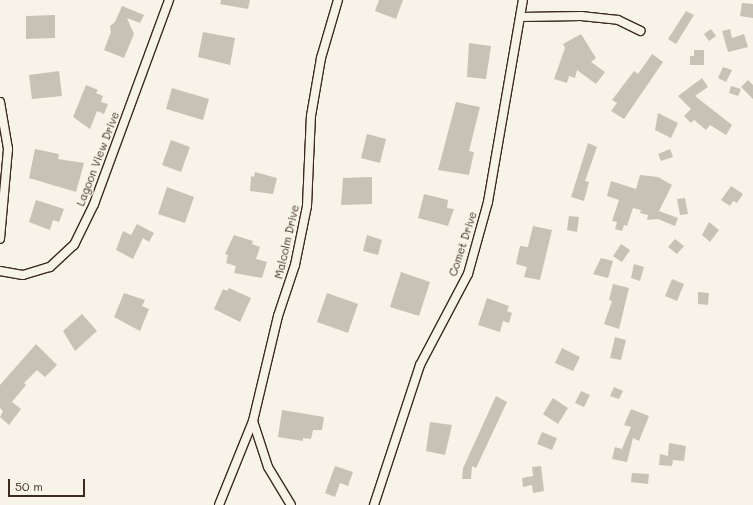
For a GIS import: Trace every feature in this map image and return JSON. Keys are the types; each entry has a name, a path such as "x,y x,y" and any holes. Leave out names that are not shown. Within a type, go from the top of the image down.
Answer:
{"street":[{"name":"Lagoon View Drive","path":"0,271 24,275 50,267 74,245 94,204 169,0"},
{"name":"Malcolm Drive","path":"219,505 253,421 278,316 297,258 307,206 311,116 322,58 338,0"},
{"name":"Comet Drive","path":"374,505 420,365 468,274 488,202 523,0"},
{"path":"521,17 581,16 618,20 642,31"},
{"path":"0,102 8,149 0,239"},
{"path":"253,421 268,467 291,505"}],"building":[{"path":"221,0 250,0 248,9 220,4"},
{"path":"379,0 403,0 396,19 375,11"},
{"path":"742,3 753,4 753,18 740,16"},
{"path":"122,6 144,15 140,23 127,18 134,34 124,58 104,50 111,32 110,26 115,22"},
{"path":"686,11 694,15 676,44 668,39"},
{"path":"55,15 55,38 26,39 26,16"},
{"path":"711,29 716,36 709,41 704,34"},
{"path":"730,29 732,38 744,34 748,47 728,52 722,31"},
{"path":"203,32 235,38 230,65 198,57"},
{"path":"581,34 596,58 591,62 605,72 596,84 577,70 575,78 569,76 567,83 554,79 565,48 563,44"},
{"path":"469,43 491,46 486,79 467,77"},
{"path":"694,50 704,50 704,65 690,65 690,56 694,56"},
{"path":"652,54 663,62 624,119 611,111 617,103 612,100 634,71 638,74"},
{"path":"723,67 732,70 726,82 718,78"},
{"path":"59,71 62,96 32,99 29,75"},
{"path":"702,78 708,87 695,96 732,125 726,135 710,125 706,130 694,120 691,123 684,116 691,109 678,96"},
{"path":"748,80 753,85 753,99 741,87"},
{"path":"86,85 98,90 96,93 103,96 101,102 108,104 104,114 97,111 90,129 73,117"},
{"path":"731,86 741,89 738,96 729,93"},
{"path":"172,88 209,99 203,120 166,109"},
{"path":"456,102 480,107 469,151 474,152 469,175 438,170"},
{"path":"658,113 678,123 671,138 655,130"},
{"path":"367,134 386,139 380,163 361,158"},
{"path":"171,140 190,147 181,172 162,165"},
{"path":"588,143 597,147 585,181 589,182 584,201 571,197"},
{"path":"35,149 59,154 58,159 84,163 76,192 29,178"},
{"path":"670,149 673,157 661,161 658,154"},
{"path":"255,172 277,178 273,194 250,191 251,176 254,177"},
{"path":"640,175 658,177 672,185 659,211 678,218 675,226 658,219 647,220 648,215 640,213 641,210 633,208 627,226 624,225 622,231 615,229 617,222 612,221 619,200 607,196 611,181 636,189"},
{"path":"372,177 372,204 341,205 343,178"},
{"path":"731,186 743,194 737,203 733,201 730,206 721,200"},
{"path":"167,187 194,197 185,223 158,214"},
{"path":"424,194 448,200 447,208 454,209 448,226 418,218"},
{"path":"685,198 688,214 680,215 677,199"},
{"path":"36,200 64,209 59,222 53,220 50,230 29,222"},
{"path":"569,216 579,217 577,232 567,230"},
{"path":"709,222 719,230 710,242 702,235"},
{"path":"137,224 154,233 149,242 143,238 133,259 116,250 123,231 131,235"},
{"path":"533,226 552,230 540,280 524,277 527,267 516,264 520,246 528,247"},
{"path":"234,235 253,241 252,244 260,247 256,259 267,262 262,278 234,273 236,266 226,263 228,255 225,254"},
{"path":"367,235 382,240 378,255 363,251"},
{"path":"675,239 684,246 677,254 668,247"},
{"path":"621,244 630,250 622,262 613,256"},
{"path":"601,258 613,261 608,278 593,274"},
{"path":"634,264 644,267 640,281 631,278"},
{"path":"401,272 430,282 419,316 390,307"},
{"path":"672,279 684,284 677,301 665,296"},
{"path":"613,284 629,288 619,329 604,324 612,301 609,300"},
{"path":"229,288 251,298 240,322 214,309 223,289 227,291"},
{"path":"698,292 709,293 708,305 698,304"},
{"path":"124,293 145,300 142,306 149,309 140,331 114,317"},
{"path":"327,293 358,304 348,333 317,322"},
{"path":"487,298 509,306 507,311 512,313 509,323 503,321 500,332 478,325"},
{"path":"82,314 97,331 75,351 63,331"},
{"path":"615,337 626,340 621,360 610,358"},
{"path":"36,344 57,365 45,377 37,370 24,383 26,385 12,402 21,409 9,425 0,417 3,411 0,408 0,385"},
{"path":"562,348 580,357 573,371 555,363"},
{"path":"614,387 623,391 619,399 610,396"},
{"path":"581,391 590,395 584,407 575,403"},
{"path":"496,396 507,402 476,468 472,466 471,479 462,479 463,468"},
{"path":"553,398 568,408 558,424 543,414"},
{"path":"631,409 649,416 639,441 633,438 627,462 612,459 615,447 622,449 631,427 624,425"},
{"path":"282,410 324,417 322,430 313,430 311,439 303,438 303,441 278,437"},
{"path":"430,422 452,425 445,455 426,451"},
{"path":"542,432 557,438 552,450 537,444"},
{"path":"669,443 686,446 684,461 673,460 672,466 659,465 660,454 668,456"},
{"path":"335,466 353,472 348,486 340,483 335,497 325,493"},
{"path":"541,466 544,491 533,493 532,485 523,487 522,478 533,476 532,467"},
{"path":"632,473 649,474 648,484 631,482"}]}
